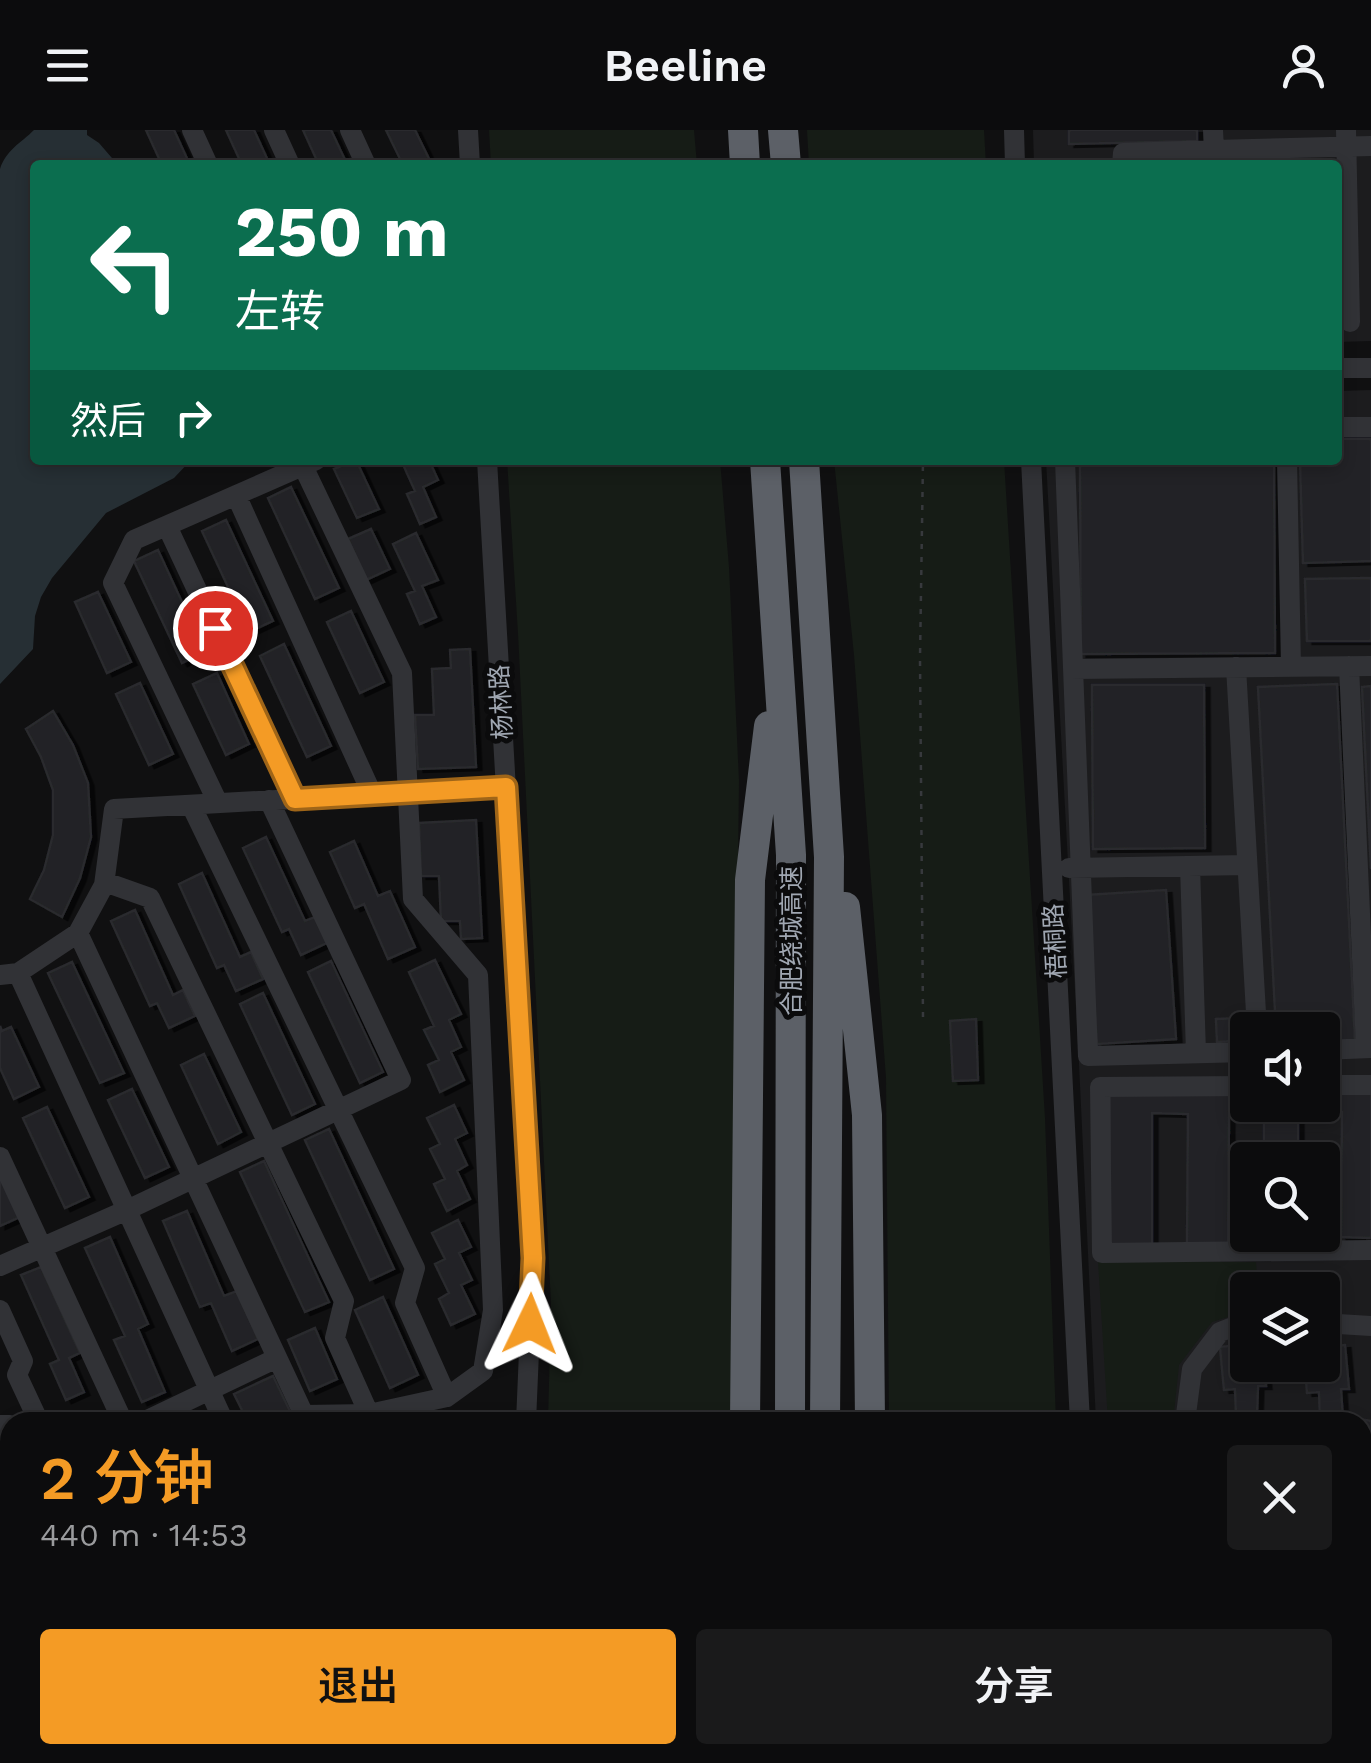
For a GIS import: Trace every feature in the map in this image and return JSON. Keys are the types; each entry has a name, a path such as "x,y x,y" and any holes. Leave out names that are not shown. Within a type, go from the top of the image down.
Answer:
{"highway":[{"path":"743,130 745,160"},
{"path":"783,130 786,160"},
{"name":"合肥绕城高速","path":"765,465 791,855 790,1412"},
{"name":"合肥绕城高速","path":"804,465 829,857 825,1412"},
{"path":"745,1412 750,880 778,653"},
{"path":"816,656 867,1115 870,1412"}],"street":[{"path":"192,130 206,160"},
{"path":"274,130 288,160"},
{"path":"350,130 362,160"},
{"path":"468,130 470,160"},
{"path":"1014,130 1016,160"},
{"path":"1346,138 1353,322"},
{"path":"1122,160 1123,154 1346,138 1371,146"},
{"path":"1342,368 1371,368"},
{"path":"1342,427 1371,427"},
{"path":"218,803 113,583 134,540 305,465"},
{"path":"311,465 402,672 413,899 478,975 492,1310 484,1371 446,1397 378,1412"},
{"name":"杨林路","path":"487,465 533,1258 526,1412"},
{"name":"梧桐路","path":"1031,465 1079,1412"},
{"path":"1065,465 1088,1056 1230,1052"},
{"path":"1287,465 1291,667"},
{"path":"236,495 372,794"},
{"path":"168,526 295,799"},
{"path":"1340,1049 1369,1048 1348,666"},
{"path":"1073,669 1371,666"},
{"path":"1236,668 1255,1012"},
{"path":"219,1412 127,1210 9,974 78,933 105,882 114,809 506,787"},
{"path":"0,1266 401,1080 269,800"},
{"path":"191,805 415,1268 405,1303 446,1397"},
{"path":"1052,868 1248,865"},
{"path":"1190,866 1196,1053"},
{"path":"105,882 150,898 344,1301 336,1338 368,1412"},
{"path":"78,933 303,1412"},
{"path":"1340,1085 1371,1085"},
{"path":"1230,1086 1100,1087 1102,1253 1371,1250"},
{"path":"0,1157 118,1412"},
{"path":"0,1310 23,1361 18,1375 35,1412"},
{"path":"1340,1324 1371,1326"},
{"path":"1187,1412 1192,1370 1220,1332 1230,1328"},
{"path":"164,1412 278,1358"}],"path":[{"path":"923,465 923,1017"}],"shaded area":[{"path":"34,130 87,130 87,135 114,160 30,160 30,465 186,465 174,478 106,513 52,578 35,616 33,649 0,684 0,169 10,152"},
{"path":"489,130 694,130 697,160 491,160"},
{"path":"807,130 984,130 986,160 809,160"},
{"path":"1033,130 1371,130 1371,341 1342,342 1342,160 1034,160"},
{"path":"1371,390 1371,1412 1096,1412 1046,465 1342,465 1342,391"},
{"path":"507,465 720,465 739,781 731,1412 548,1412 551,1304"},
{"path":"835,465 1004,465 1045,1118 1056,1412 889,1412 886,1078 854,655"},
{"path":"1098,1261 1256,1262 1257,1272 1230,1272 1230,1316 1212,1322 1179,1365 1174,1412 1107,1412"}],"building":[{"path":"146,130 174,130 188,160 160,160"},
{"path":"226,130 254,130 268,160 240,160"},
{"path":"303,130 331,130 345,160 317,160"},
{"path":"386,130 415,130 430,160 401,160"},
{"path":"1069,130 1197,130 1197,141 1069,144"},
{"path":"1342,439 1371,439 1371,561 1303,563 1300,465 1342,465"},
{"path":"358,465 379,509 357,518 334,469"},
{"path":"403,465 431,465 438,480 423,487 436,517 420,524 407,494 415,491"},
{"path":"1080,465 1274,465 1275,653 1081,654"},
{"path":"291,487 339,588 315,599 268,498"},
{"path":"226,520 273,621 249,632 202,531"},
{"path":"371,529 390,569 366,580 348,539"},
{"path":"416,533 438,580 422,586 436,617 420,624 407,594 415,591 393,544"},
{"path":"158,550 205,652 182,663 134,561"},
{"path":"1371,578 1371,641 1307,641 1305,579"},
{"path":"98,592 131,662 107,673 75,602"},
{"path":"351,611 384,682 360,693 327,622"},
{"path":"284,644 331,746 307,757 260,656"},
{"path":"470,649 476,767 418,769 415,715 434,715 432,669 451,668 450,650"},
{"path":"217,673 249,744 226,755 193,684"},
{"path":"140,683 173,754 149,765 116,694"},
{"path":"1337,684 1355,1042 1340,1042 1340,1012 1275,1012 1258,687"},
{"path":"1092,685 1204,685 1205,848 1093,849"},
{"path":"1371,686 1371,869 1362,687"},
{"path":"53,711 73,745 88,783 91,837 80,878 62,917 30,899 44,870 53,835 53,790 26,729"},
{"path":"476,820 482,938 461,939 460,921 441,921 439,876 421,876 419,823"},
{"path":"266,837 305,921 315,917 327,943 301,955 289,929 282,932 243,848"},
{"path":"354,841 378,896 390,891 415,947 388,959 364,904 355,908 330,852"},
{"path":"202,873 240,957 251,952 263,979 236,991 224,965 217,968 179,884"},
{"path":"1166,890 1176,1039 1097,1044 1087,895"},
{"path":"135,910 173,995 183,990 195,1016 169,1028 157,1003 150,1006 111,921"},
{"path":"435,960 461,1014 449,1020 461,1047 451,1052 464,1080 440,1092 428,1065 439,1060 424,1030 434,1026 409,972"},
{"path":"331,961 383,1072 360,1083 308,972"},
{"path":"72,962 124,1073 100,1083 48,973"},
{"path":"263,993 315,1104 292,1115 240,1004"},
{"path":"1230,1018 1230,1041 1217,1042 1216,1019"},
{"path":"976,1019 978,1080 953,1081 950,1021"},
{"path":"0,1026 2,1031 11,1027 39,1087 14,1099 0,1068"},
{"path":"204,1054 241,1132 218,1144 181,1065"},
{"path":"132,1089 169,1167 145,1178 108,1100"},
{"path":"1110,1091 1230,1092 1228,1246 1187,1246 1188,1114 1152,1113 1152,1247 1110,1246"},
{"path":"1340,1092 1371,1093 1371,1238 1341,1237"},
{"path":"454,1105 467,1133 455,1139 467,1165 457,1171 470,1199 447,1211 434,1184 445,1179 430,1149 440,1144 427,1118"},
{"path":"47,1107 89,1197 65,1208 23,1118"},
{"path":"1264,1122 1298,1122 1298,1142 1264,1142"},
{"path":"329,1129 394,1269 370,1280 305,1140"},
{"path":"264,1161 329,1302 305,1312 240,1172"},
{"path":"0,1175 20,1217 0,1226"},
{"path":"187,1211 224,1296 237,1291 258,1339 232,1351 211,1303 200,1307 163,1221"},
{"path":"458,1220 471,1247 459,1253 472,1280 461,1285 475,1314 451,1325 439,1299 449,1293 435,1264 445,1259 432,1233"},
{"path":"110,1237 148,1324 138,1329 165,1392 142,1402 114,1340 125,1336 85,1248"},
{"path":"41,1267 80,1353 69,1358 84,1392 66,1400 50,1364 59,1360 21,1275"},
{"path":"383,1297 418,1375 390,1388 355,1310"},
{"path":"315,1328 337,1379 310,1391 288,1340"},
{"path":"1340,1345 1345,1345 1349,1389 1341,1389 1342,1412 1320,1412 1319,1392 1307,1393 1306,1382 1340,1382"},
{"path":"1230,1346 1230,1382 1266,1382 1266,1386 1258,1386 1257,1412 1236,1412 1235,1389 1224,1390 1220,1347"},
{"path":"273,1376 290,1412 243,1412 234,1394"}],"route":[{"path":"215,628 295,799 506,787 533,1258 530,1324"}]}
